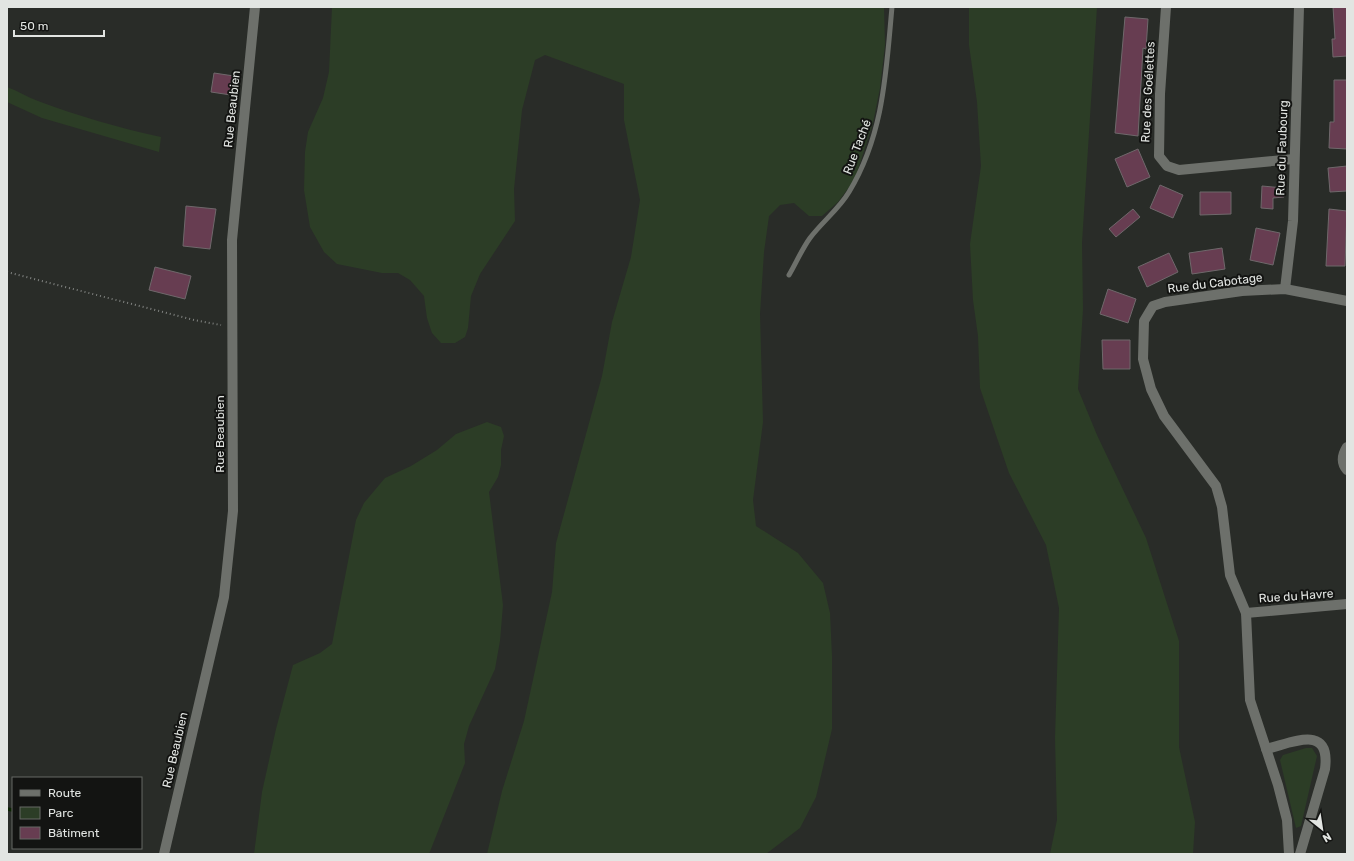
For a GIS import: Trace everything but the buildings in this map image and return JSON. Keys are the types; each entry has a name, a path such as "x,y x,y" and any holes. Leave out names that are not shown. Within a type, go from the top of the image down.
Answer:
{"street":[{"name":"Rue Beaubien","path":"164,854 224,597 233,511 232,240 255,7"},
{"name":"Rue des Goélettes","path":"1166,7 1158,132 1159,156 1166,166 1179,170 1294,159"},
{"name":"Rue du Faubourg","path":"1285,289 1293,221 1299,7"},
{"name":"Rue du Cabotage","path":"1289,854 1287,820 1278,785 1250,700 1246,613 1230,575 1223,514 1216,486 1164,416 1151,389 1143,359 1144,321 1153,306 1165,302 1242,291 1285,289 1347,301"},
{"path":"1347,447 1342,458 1344,466 1347,470"},
{"name":"Rue du Havre","path":"1246,613 1347,604"},
{"path":"1266,750 1311,738 1319,741 1327,757 1325,769 1300,854"}],"lane":[{"name":"Rue Taché","path":"790,275 810,239 849,193 863,166 877,126 884,95 892,7"}],"path":[{"path":"7,272 194,320 212,324 233,326"}],"green space":[{"path":"332,7 884,7 885,45 880,88 873,123 855,179 838,202 822,216 809,216 794,203 780,205 769,216 764,252 760,314 763,422 753,500 756,526 798,553 823,583 830,613 832,656 832,729 816,797 800,828 766,854 487,854 502,791 524,721 552,592 556,543 602,376 612,322 631,257 640,200 624,120 624,84 545,55 535,60 522,110 514,189 515,221 480,274 471,296 468,328 465,337 455,343 441,343 432,333 427,318 424,296 410,280 398,273 382,273 337,264 324,252 310,227 304,190 305,152 308,132 323,98 329,72"},
{"path":"969,7 1097,7 1082,243 1083,309 1078,389 1097,435 1146,538 1179,641 1179,747 1195,822 1193,854 1050,854 1057,820 1055,738 1059,608 1046,545 1009,473 980,388 978,336 973,300 970,244 981,166 977,102 969,45"},
{"path":"7,87 68,112 114,126 161,137 159,152 42,118 7,102"},
{"path":"487,422 501,427 504,436 501,450 501,465 498,477 489,492 503,605 500,641 495,669 469,726 464,744 465,763 429,854 254,854 262,792 276,729 293,665 320,653 332,644 356,520 364,503 385,478 411,466 437,450 456,434"},
{"path":"1306,748 1312,748 1317,756 1301,826 1296,828 1280,760 1283,755"}],"waterway":[{"path":"7,809 12,810"}]}
